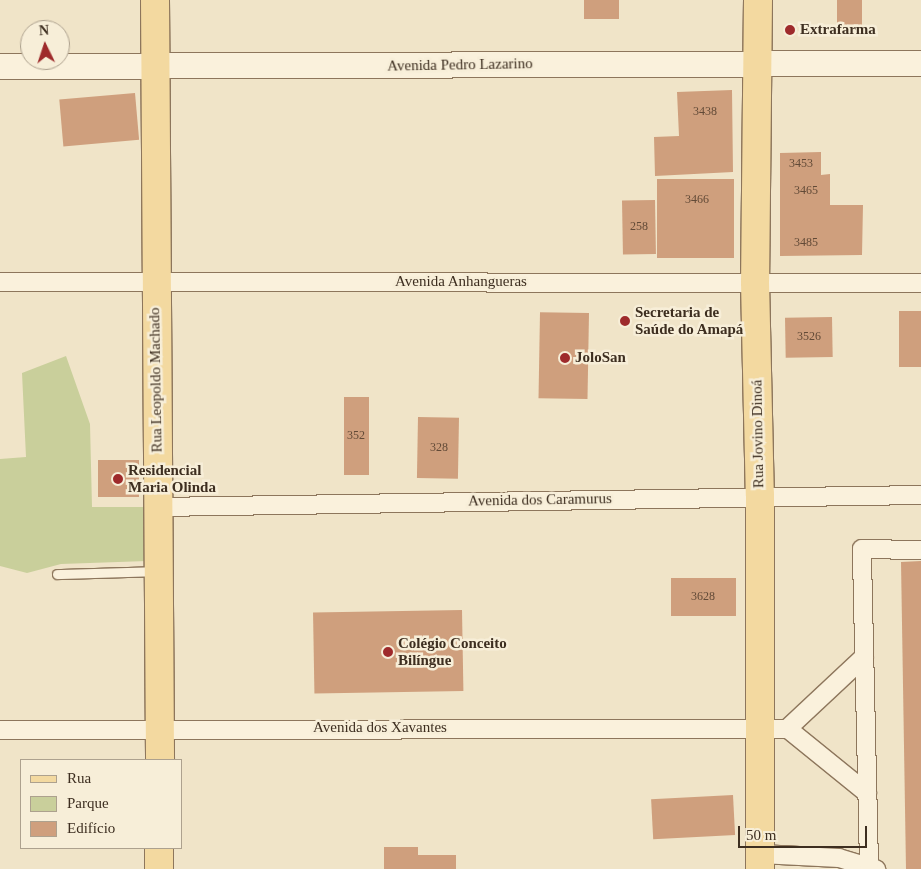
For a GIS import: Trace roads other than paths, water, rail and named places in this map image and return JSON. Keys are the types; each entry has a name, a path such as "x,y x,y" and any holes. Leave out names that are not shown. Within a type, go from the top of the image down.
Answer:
{"main road":[{"name":"Rua Leopoldo Machado","path":"155,0 155,281 160,759"},
{"name":"Rua Jovino Dinoá","path":"758,0 755,282 760,496 760,862"},
{"name":"Avenida Pedro Lazarino","path":"0,66 156,67 758,62 921,63"},
{"path":"159,849 159,869"}],"street":[{"name":"Avenida Anhangueras","path":"0,282 921,283"},
{"name":"Avenida dos Caramurus","path":"158,507 760,496 921,495"},
{"path":"760,862 839,858 872,867 866,793 862,549 921,550"},
{"path":"864,657 787,729 866,793"},
{"name":"Avenida dos Xavantes","path":"0,730 160,728 787,729"}],"lane":[{"path":"57,574 159,570"}],"place":[{"name":"Extrafarma","path":"790,30"},
{"name":"Secretaria de Saúde do Amapá","path":"625,321"},
{"name":"JoloSan","path":"565,358"},
{"name":"Residencial Maria Olinda","path":"118,479"},
{"name":"Colégio Conceito Bilíngue","path":"388,652"}]}
